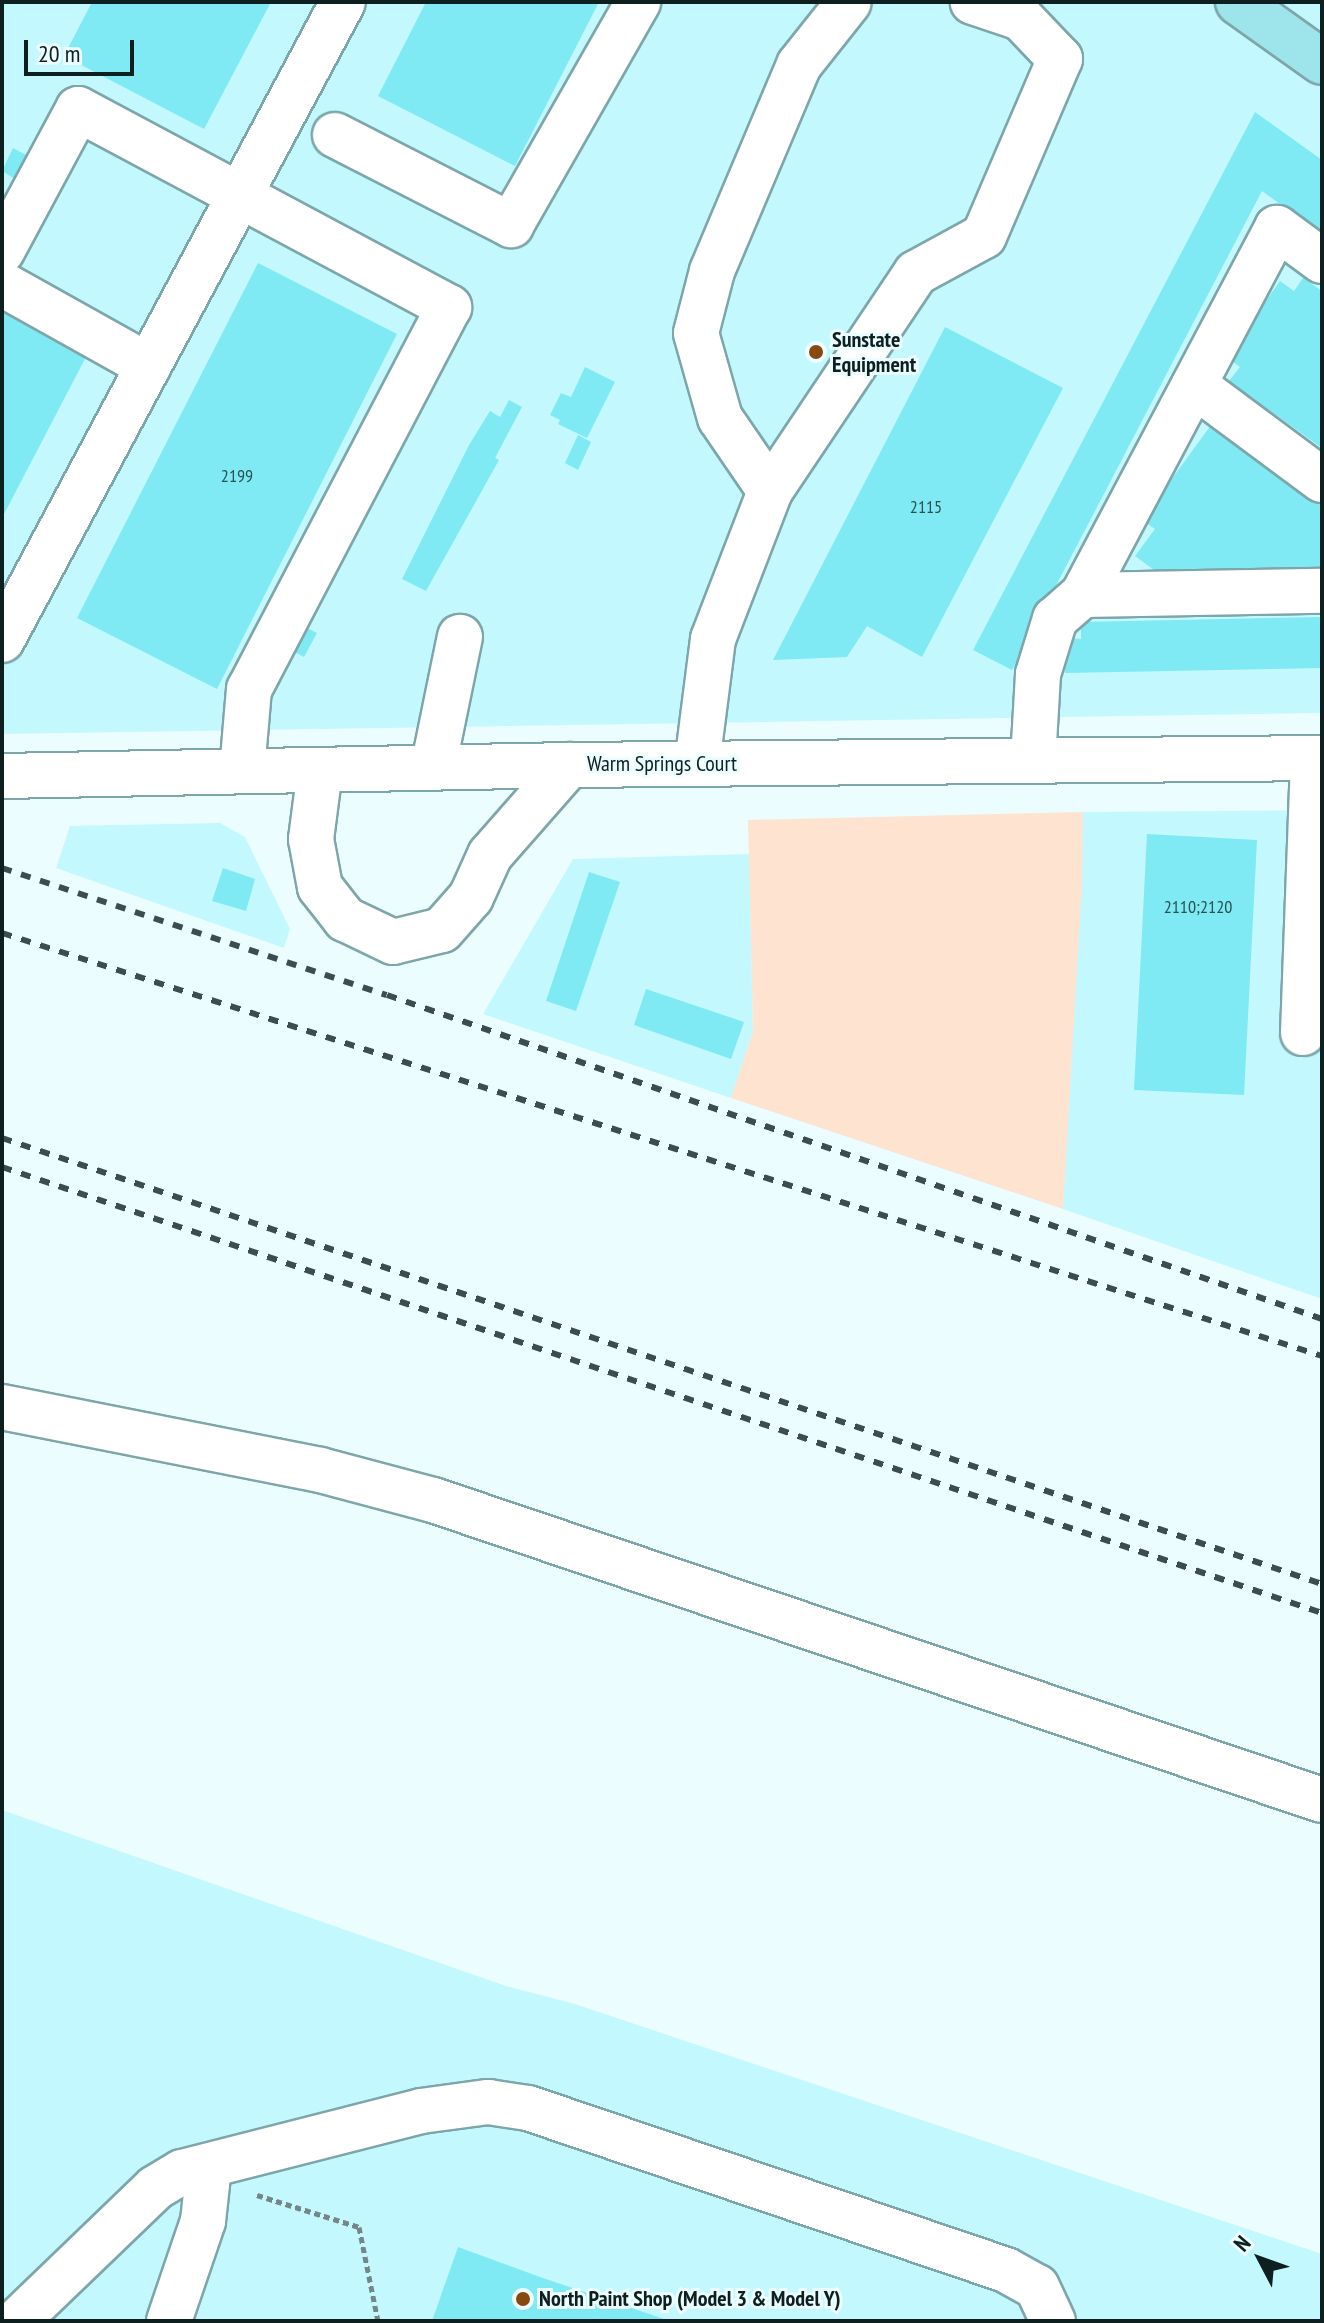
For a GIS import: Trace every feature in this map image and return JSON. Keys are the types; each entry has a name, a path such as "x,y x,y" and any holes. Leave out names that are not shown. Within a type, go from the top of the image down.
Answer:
{"main road":[{"path":"1238,2 1322,62"}],"street":[{"path":"2,640 343,2"},
{"path":"335,135 511,225 638,2"},
{"path":"770,491 720,418 696,333 712,271 799,65 849,2"},
{"path":"697,764 713,639 770,491 916,273 984,236 1060,59 1021,18 973,2"},
{"path":"2,251 78,109 241,193 449,307 249,689 242,771"},
{"path":"1033,761 1038,674 1055,619 1083,595 1277,228 1322,261"},
{"path":"2,284 149,366"},
{"path":"1194,385 1322,480"},
{"path":"1083,595 1322,591"},
{"path":"433,768 460,637"},
{"path":"1303,1033 1317,758"},
{"name":"Warm Springs Court","path":"2,776 569,765 1317,758"},
{"path":"320,770 311,839 320,887 345,919 393,942 442,930 471,897 490,855 569,765"},
{"path":"2,1407 320,1470 433,1500 1322,1800"},
{"path":"17,2321 155,2188 182,2172 448,2105 507,2104 1006,2270 1037,2287 1053,2321"},
{"path":"169,2321 203,2221 209,2167"}],"shaded area":[{"path":"2,2 1322,2 1322,713 2,734"},
{"path":"1322,810 1322,1299 1063,1209 1083,812"},
{"path":"1083,812 1082,883 1063,1209 731,1098 753,1031 748,820"},
{"path":"220,823 245,837 290,929 284,948 56,868 70,826"},
{"path":"749,854 753,1031 731,1098 483,1014 573,859"},
{"path":"2,1810 506,1986 575,2004 1322,2254 1322,2321 2,2321"}],"building":[{"path":"92,2 271,2 204,129 64,56"},
{"path":"426,2 599,2 515,166 378,96"},
{"path":"1255,112 1322,160 1322,235 1262,191 1012,670 973,650"},
{"path":"13,148 28,156 15,179 2,171"},
{"path":"258,263 397,334 217,689 77,618"},
{"path":"1303,278 1322,291 1322,448 1229,381 1240,367 1226,357 1280,281 1294,291"},
{"path":"2,311 87,355 2,518"},
{"path":"945,327 1063,388 922,657 867,626 847,657 773,660"},
{"path":"585,367 615,382 587,438 558,424 560,420 550,415 561,393 571,397"},
{"path":"509,400 522,407 495,458 499,460 426,591 402,579 469,445 490,411 500,417"},
{"path":"1211,425 1322,506 1322,572 1161,575 1135,556 1155,529 1142,520"},
{"path":"578,435 591,442 578,470 565,463"},
{"path":"1322,617 1322,668 1065,673 1064,638 1081,639 1081,622"},
{"path":"299,624 317,633 304,657 286,648"},
{"path":"1147,834 1257,840 1244,1095 1134,1090"},
{"path":"223,868 255,879 246,911 212,901"},
{"path":"589,872 620,882 576,1011 546,1001"},
{"path":"646,989 744,1022 731,1059 634,1025"},
{"name":"North Paint Shop (Model 3 & Model Y)","path":"458,2247 540,2277 670,2321 432,2321"}],"railway":[{"path":"2,868 387,995 1322,1319"},
{"path":"2,933 1322,1356"},
{"path":"2,1138 1322,1584"},
{"path":"2,1167 1322,1613"}],"place":[{"name":"Sunstate Equipment","path":"816,352"},
{"name":"North Paint Shop (Model 3 & Model Y)","path":"523,2299"}]}
